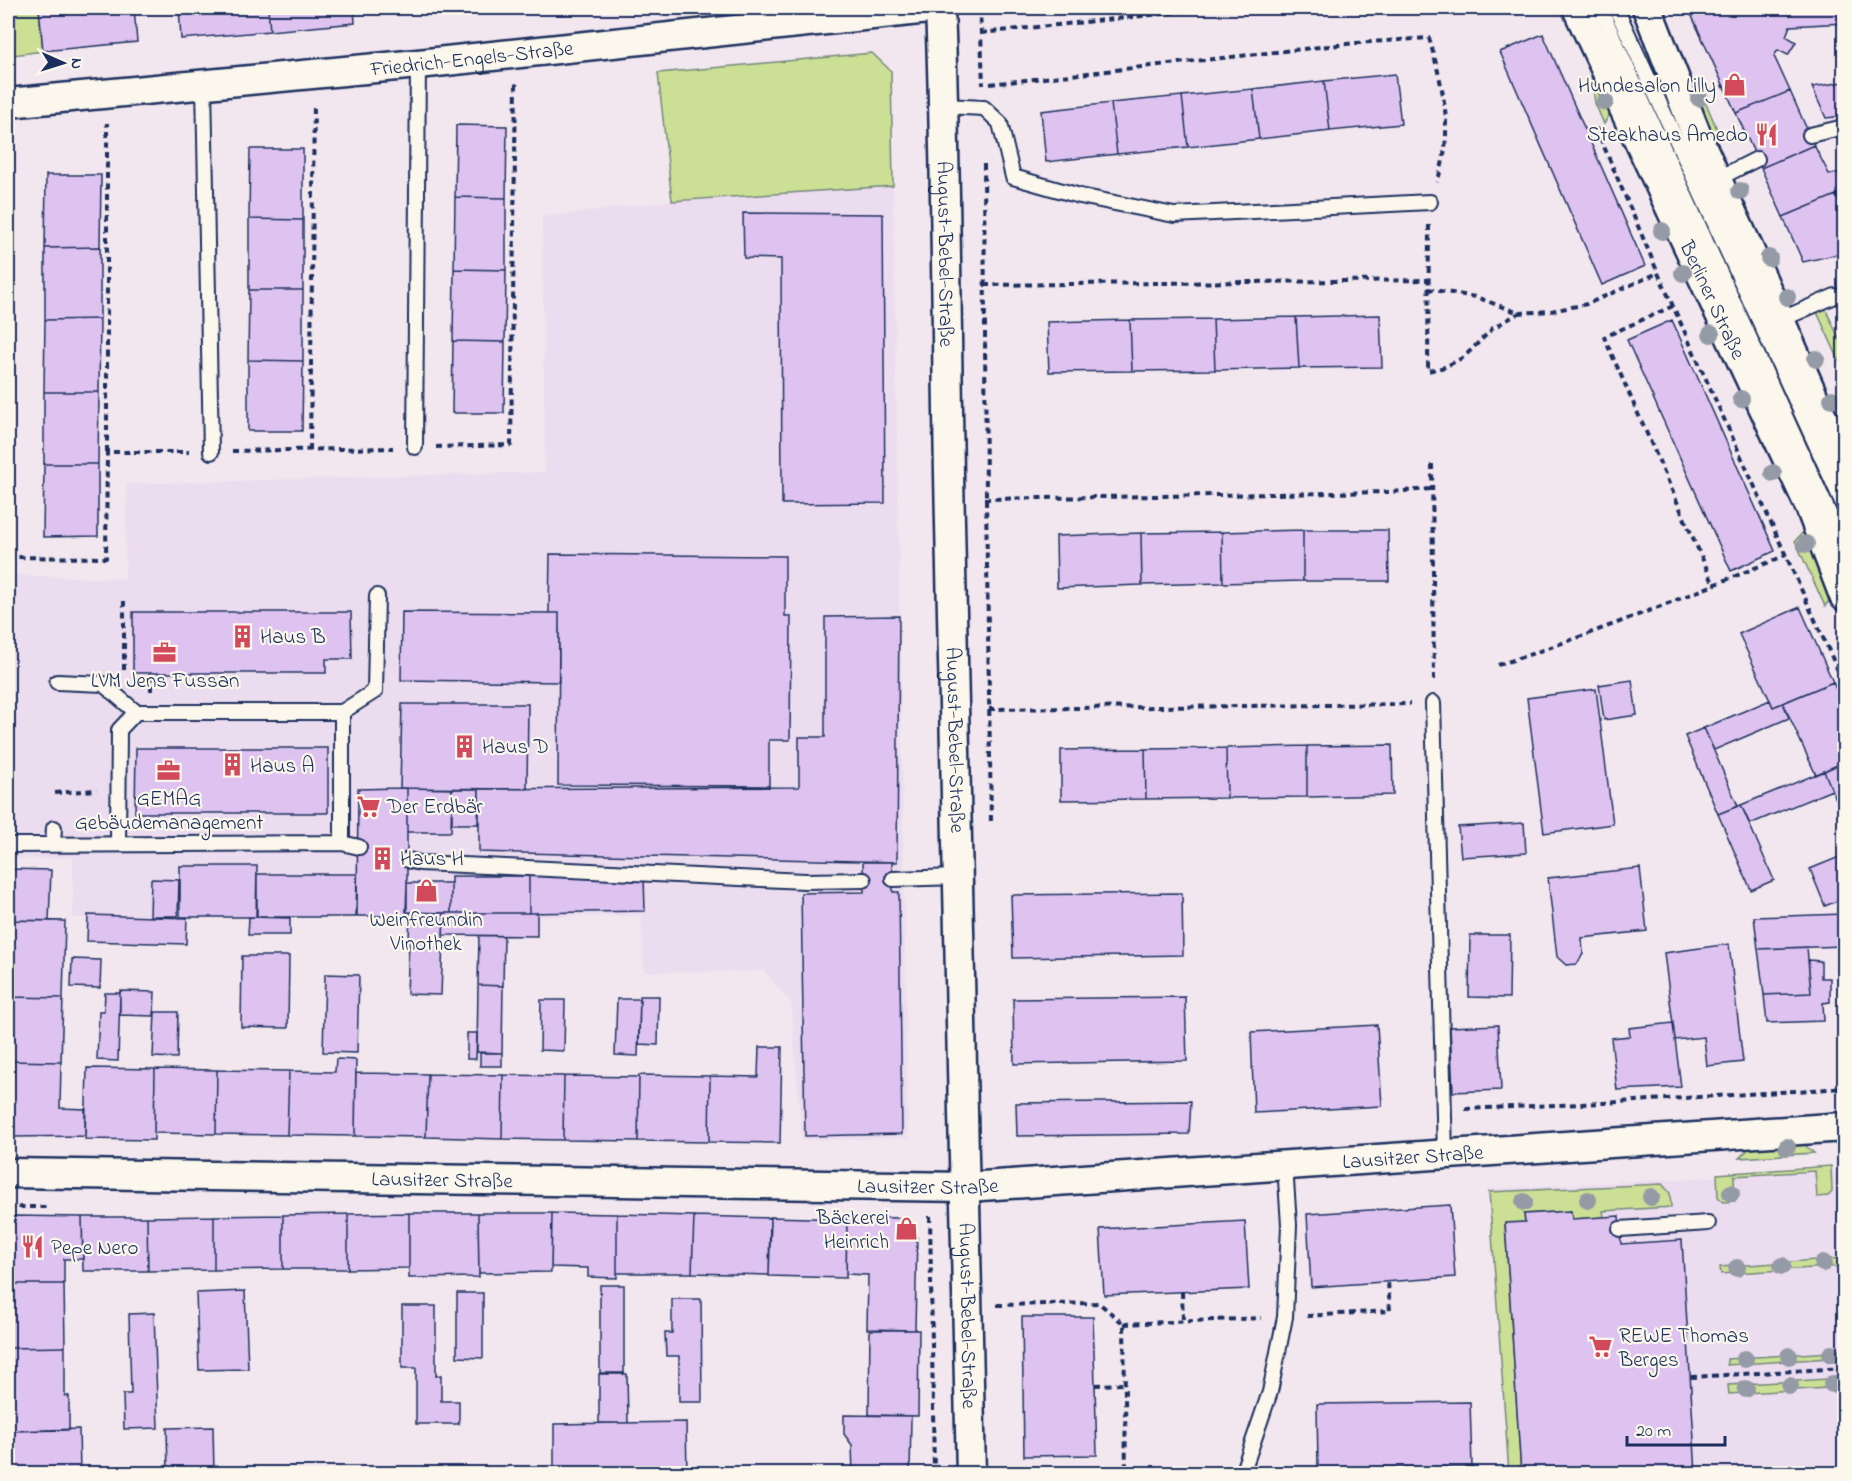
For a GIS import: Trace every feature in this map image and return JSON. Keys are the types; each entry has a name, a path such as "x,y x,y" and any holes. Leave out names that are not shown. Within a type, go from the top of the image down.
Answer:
{"street":[{"name":"Friedrich-Engels-Straße","path":"8,103 418,64 939,8"},
{"name":"August-Bebel-Straße","path":"939,8 944,106 946,334 967,1186 970,1473"},
{"name":"Berliner Straße","path":"1577,8 1809,507 1845,596"},
{"path":"1647,8 1697,136 1845,467"},
{"name":"Lausitzer Straße","path":"8,1173 967,1186 1845,1127"}],"lane":[{"path":"1600,8 1845,546"},
{"path":"1616,8 1845,506"},
{"path":"414,447 418,64"},
{"path":"204,85 211,452"},
{"path":"944,106 984,108 1000,123 1013,177 1080,196 1174,215 1430,202"},
{"path":"1810,135 1845,127"},
{"path":"1717,179 1757,159"},
{"path":"1780,320 1835,296"},
{"path":"57,682 103,684 136,712 342,712 375,691 376,596"},
{"path":"1432,703 1444,1154"},
{"path":"118,844 119,730 136,712"},
{"path":"342,712 342,843"},
{"path":"54,828 54,844"},
{"path":"8,844 342,843 358,847"},
{"path":"408,860 420,863 794,881 864,880"},
{"path":"893,879 959,877"},
{"path":"1242,1473 1270,1392 1285,1317 1289,1225 1285,1165"},
{"path":"1620,1229 1708,1223"}],"path":[{"path":"980,8 983,85 1344,44 1429,38"},
{"path":"981,33 1218,8"},
{"path":"107,452 211,452 511,445 517,53"},
{"path":"310,450 314,74"},
{"path":"1706,94 1724,86"},
{"path":"8,557 106,558 107,95"},
{"path":"1594,124 1658,273 1845,684"},
{"path":"984,155 986,499 992,826"},
{"path":"1428,289 1476,297 1519,313 1551,311 1587,304 1658,273"},
{"path":"984,285 1428,280"},
{"path":"1673,306 1604,337 1714,585"},
{"path":"1428,371 1445,367 1464,357 1493,328 1519,313"},
{"path":"956,710 1432,703 1434,660 1432,464"},
{"path":"995,500 1389,492 1432,489"},
{"path":"1498,665 1714,585 1786,555"},
{"path":"123,598 123,701"},
{"path":"151,673 151,689"},
{"path":"55,793 98,790 119,782"},
{"path":"1444,1110 1845,1088"},
{"path":"8,1207 55,1207"},
{"path":"930,1208 934,1473"},
{"path":"1182,1292 1183,1321"},
{"path":"996,1305 1099,1303 1124,1324 1126,1473"},
{"path":"1691,1377 1845,1368"},
{"path":"1095,1385 1125,1384"}],"shaded area":[{"path":"893,186 908,1138 802,1140 791,1003 764,971 644,972 641,916 73,918 73,858 8,859 8,736 13,575 125,579 127,484 545,472 542,217 672,201"},
{"path":"1844,1170 1844,1473 1509,1473 1489,1189"}],"green space":[{"path":"14,8 39,8 43,51 13,55"},
{"path":"872,53 891,71 893,186 672,201 658,73"},
{"path":"1589,61 1614,107 1604,124 1595,103"},
{"path":"1700,89 1719,134 1707,134 1692,92"},
{"path":"1825,308 1844,349 1844,371 1817,312"},
{"path":"1809,526 1834,595 1825,606 1795,541"},
{"path":"1799,1140 1814,1153 1739,1158 1755,1143"},
{"path":"1831,1166 1832,1192 1828,1196 1817,1197 1815,1171 1734,1176 1735,1201 1723,1202 1718,1197 1717,1174"},
{"path":"1662,1184 1670,1193 1671,1207 1603,1211 1604,1217 1572,1219 1571,1211 1524,1214 1525,1222 1505,1224 1521,1473 1509,1473 1489,1192"},
{"path":"1844,1258 1844,1266 1721,1274 1720,1267"},
{"path":"1844,1351 1844,1357 1727,1365 1727,1359"},
{"path":"1844,1378 1844,1387 1729,1394 1728,1385"}],"building":[{"path":"39,8 134,8 137,42 43,51"},
{"path":"179,8 268,8 270,31 181,39"},
{"path":"268,8 354,8 355,23 270,31"},
{"path":"1696,8 1844,8 1844,23 1790,26 1786,36 1796,42 1788,55 1778,50 1774,56 1790,91 1736,113 1691,14"},
{"path":"1543,34 1645,266 1602,285 1500,52"},
{"path":"1395,74 1401,124 1330,131 1324,81"},
{"path":"1324,81 1330,131 1259,139 1253,89"},
{"path":"1844,82 1844,116 1826,118 1812,87"},
{"path":"1253,89 1259,139 1188,147 1182,96"},
{"path":"1790,91 1814,145 1761,168 1736,113"},
{"path":"1182,96 1188,147 1117,154 1111,103"},
{"path":"1111,103 1117,154 1046,162 1041,111"},
{"path":"456,125 507,126 506,198 455,197"},
{"path":"1814,145 1829,174 1844,172 1844,193 1783,217 1761,168"},
{"path":"250,149 303,149 303,220 249,219"},
{"path":"46,175 101,175 100,247 45,248"},
{"path":"1836,195 1844,213 1844,253 1803,262 1783,217"},
{"path":"455,197 506,198 506,270 454,269"},
{"path":"743,213 883,214 885,503 782,504 781,259 744,258"},
{"path":"249,219 303,220 303,290 249,290"},
{"path":"100,247 100,319 45,320 45,248"},
{"path":"454,269 506,270 505,342 453,341"},
{"path":"249,290 303,290 303,361 248,360"},
{"path":"1380,315 1382,367 1299,368 1296,317"},
{"path":"1296,317 1299,368 1215,370 1213,319"},
{"path":"100,319 99,392 44,392 45,320"},
{"path":"1213,319 1215,370 1132,371 1130,320"},
{"path":"1130,320 1132,371 1049,372 1047,322"},
{"path":"1672,320 1775,551 1731,571 1627,340"},
{"path":"453,341 505,342 504,413 452,413"},
{"path":"248,360 303,361 302,431 248,431"},
{"path":"44,392 99,392 98,464 44,464"},
{"path":"44,464 98,464 98,536 43,537"},
{"path":"1303,530 1303,581 1223,583 1222,532"},
{"path":"1303,530 1388,530 1389,581 1303,581"},
{"path":"1222,532 1223,583 1142,585 1141,533"},
{"path":"1141,533 1142,585 1057,588 1056,536"},
{"path":"550,554 785,556 785,616 791,616 790,740 769,740 769,786 558,785 559,613 549,613"},
{"path":"1800,607 1833,682 1773,707 1739,634"},
{"name":"Haus B","path":"133,612 351,612 352,659 326,659 326,673 133,673"},
{"path":"402,612 559,613 559,682 401,680"},
{"path":"899,616 897,862 479,852 479,789 799,787 799,737 825,737 825,617"},
{"path":"1632,680 1637,715 1604,720 1599,685"},
{"path":"1833,682 1844,708 1844,762 1816,775 1783,703"},
{"path":"1596,689 1613,824 1544,833 1527,698"},
{"path":"1770,700 1773,707 1783,703 1789,718 1714,750 1704,728"},
{"name":"Haus D","path":"402,704 528,704 527,789 400,788"},
{"path":"1704,728 1738,806 1718,814 1685,736"},
{"path":"1392,745 1393,795 1307,797 1307,746"},
{"path":"1307,746 1307,797 1227,798 1226,748"},
{"name":"Haus A","path":"136,748 328,748 328,813 135,813"},
{"path":"1226,748 1227,798 1146,799 1145,749"},
{"path":"1145,749 1146,799 1061,800 1061,750"},
{"path":"1844,762 1844,818 1824,771"},
{"path":"1824,771 1832,790 1750,824 1741,805"},
{"name":"Haus H","path":"407,788 407,916 357,916 358,789"},
{"path":"407,788 452,789 451,832 407,832"},
{"path":"452,789 479,789 478,824 452,824"},
{"path":"1741,805 1774,880 1751,890 1718,814"},
{"path":"1524,823 1526,853 1461,857 1458,827"},
{"path":"1844,855 1844,898 1825,906 1810,869"},
{"path":"863,862 892,862 893,892 899,892 902,1134 805,1136 801,893 864,892"},
{"path":"180,866 257,866 256,917 180,917"},
{"path":"1640,868 1647,931 1582,938 1583,954 1577,964 1566,965 1557,957 1548,878"},
{"path":"8,869 51,870 49,921 8,920"},
{"path":"257,874 357,874 356,917 257,917"},
{"path":"451,876 529,876 529,913 451,913"},
{"path":"529,876 644,877 645,911 529,913"},
{"path":"151,879 179,880 178,916 150,916"},
{"path":"407,883 451,883 451,913 406,912"},
{"path":"1182,893 1183,955 1013,958 1011,895"},
{"path":"410,912 444,913 441,995 407,994"},
{"path":"444,913 537,913 537,936 443,935"},
{"path":"1844,914 1844,946 1758,949 1754,917"},
{"path":"88,915 187,918 186,944 87,941"},
{"path":"249,917 290,918 290,935 248,935"},
{"path":"8,920 65,921 63,998 8,997"},
{"path":"1470,935 1510,935 1509,998 1469,997"},
{"path":"479,936 504,936 503,986 478,985"},
{"path":"1729,944 1743,1062 1707,1066 1704,1037 1675,1040 1664,953"},
{"path":"1807,947 1811,993 1764,995 1758,949"},
{"path":"242,956 289,956 288,1028 241,1027"},
{"path":"72,959 101,960 100,988 71,987"},
{"path":"1808,960 1821,961 1821,978 1830,978 1830,1002 1823,1003 1824,1021 1767,1023 1764,995 1811,993"},
{"path":"325,974 359,975 357,1053 323,1052"},
{"path":"478,985 503,986 502,1053 477,1052"},
{"path":"120,991 155,992 154,1016 120,1015"},
{"path":"105,993 120,993 118,1061 97,1060 99,1011 104,1011"},
{"path":"640,996 659,996 658,1045 639,1044"},
{"path":"8,997 63,998 61,1062 8,1061"},
{"path":"1185,997 1187,1061 1014,1064 1013,999"},
{"path":"617,999 640,999 638,1056 615,1055"},
{"path":"541,1000 565,1000 564,1051 540,1050"},
{"path":"155,1012 178,1012 177,1058 153,1057"},
{"path":"1673,1023 1681,1087 1617,1090 1611,1038 1630,1036 1629,1028"},
{"path":"1377,1025 1382,1106 1254,1113 1251,1032"},
{"path":"1498,1025 1501,1090 1453,1092 1450,1027"},
{"path":"467,1033 477,1033 476,1059 467,1059"},
{"path":"759,1047 782,1047 780,1143 709,1142 710,1076 758,1077"},
{"path":"480,1053 502,1053 502,1066 480,1066"},
{"path":"336,1059 356,1060 355,1136 287,1135 289,1071 335,1072"},
{"path":"8,1061 61,1062 60,1108 85,1109 85,1136 13,1137 8,1131"},
{"path":"87,1068 155,1069 154,1140 85,1139"},
{"path":"155,1069 217,1070 216,1134 154,1133"},
{"path":"217,1070 289,1071 287,1135 216,1134"},
{"path":"356,1073 428,1074 426,1137 355,1136"},
{"path":"428,1074 503,1075 502,1139 426,1137"},
{"path":"503,1075 564,1076 563,1140 502,1139"},
{"path":"639,1075 710,1076 709,1142 638,1141"},
{"path":"564,1076 639,1077 638,1141 563,1140"},
{"path":"1191,1101 1189,1134 1017,1136 1016,1103"},
{"path":"1450,1205 1455,1277 1311,1287 1307,1214"},
{"name":"REWE Thomas Berges","path":"1571,1211 1572,1219 1619,1216 1621,1244 1682,1240 1696,1474 1521,1474 1505,1223 1525,1222 1524,1214"},
{"path":"409,1213 409,1268 348,1269 348,1214"},
{"path":"409,1213 478,1213 479,1277 409,1278"},
{"path":"478,1213 552,1213 551,1272 479,1273"},
{"path":"552,1213 617,1214 617,1278 588,1277 588,1268 551,1267"},
{"path":"348,1214 348,1269 283,1269 283,1215"},
{"path":"617,1214 694,1216 692,1273 617,1273"},
{"path":"283,1215 283,1269 214,1270 214,1216"},
{"path":"14,1216 82,1217 83,1259 64,1259 64,1284 8,1284 8,1220"},
{"path":"214,1216 214,1270 148,1271 147,1217"},
{"path":"694,1216 771,1218 769,1275 692,1273"},
{"path":"82,1217 147,1217 148,1271 83,1271"},
{"path":"770,1217 847,1219 846,1278 769,1276"},
{"path":"847,1217 901,1218 917,1235 915,1330 867,1329 868,1275 846,1274"},
{"path":"1245,1221 1249,1289 1104,1295 1100,1229"},
{"path":"8,1284 64,1284 65,1347 8,1348"},
{"path":"600,1285 624,1285 624,1373 600,1373"},
{"path":"245,1291 248,1369 199,1370 196,1293"},
{"path":"457,1293 483,1293 483,1358 457,1357"},
{"path":"672,1299 701,1299 702,1402 679,1402 679,1356 666,1356 665,1333 672,1333"},
{"path":"402,1306 436,1306 436,1376 441,1375 441,1401 459,1401 459,1424 416,1424 416,1368 402,1368"},
{"path":"154,1313 158,1428 124,1429 123,1394 131,1394 129,1314"},
{"path":"1022,1317 1093,1317 1097,1455 1024,1456"},
{"path":"870,1330 919,1330 918,1416 869,1415"},
{"path":"65,1347 65,1396 69,1396 69,1430 10,1431 8,1348"},
{"path":"599,1374 627,1374 628,1423 599,1423"},
{"path":"1470,1402 1472,1467 1318,1468 1317,1404"},
{"path":"844,1415 911,1416 910,1474 853,1474 852,1445 844,1434"},
{"path":"686,1422 687,1474 554,1474 554,1424"},
{"path":"213,1427 214,1474 168,1474 167,1428"},
{"path":"79,1429 80,1474 10,1474 10,1431"}],"place":[{"name":"Hundesalon Lilly","path":"1734,85"},
{"name":"Steakhaus Amedo","path":"1766,134"},
{"name":"Haus B","path":"242,636"},
{"name":"LVM Jens Fussan","path":"165,652"},
{"name":"Haus D","path":"464,746"},
{"name":"Haus A","path":"232,765"},
{"name":"GEMAG Gebäudemanagement","path":"169,770"},
{"name":"Der Erdbär","path":"369,806"},
{"name":"Haus H","path":"382,858"},
{"name":"Weinfreundin Vinothek","path":"426,891"},
{"name":"Bäckerei Heinrich","path":"907,1229"},
{"name":"Pepe Nero","path":"33,1247"},
{"name":"REWE Thomas Berges","path":"1601,1347"}]}
